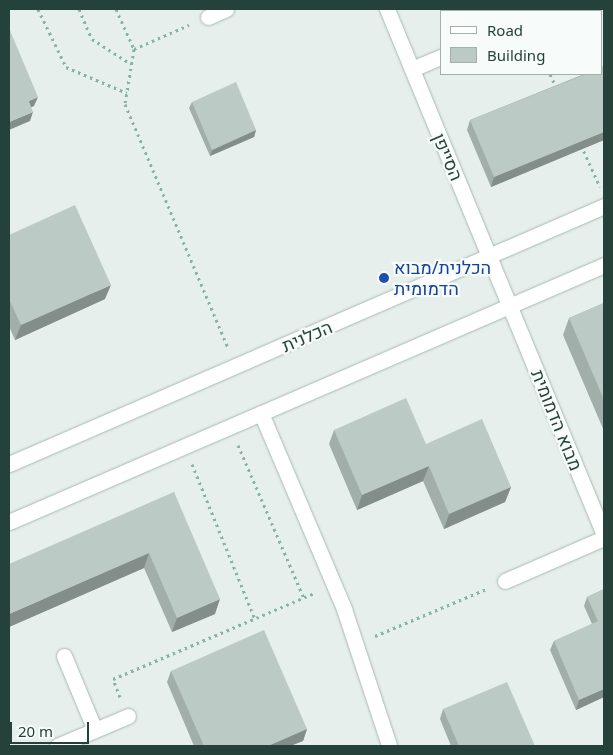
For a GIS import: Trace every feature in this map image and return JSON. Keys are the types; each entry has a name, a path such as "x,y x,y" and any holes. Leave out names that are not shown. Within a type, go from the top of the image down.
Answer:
{"street":[{"path":"208,17 226,9"},
{"name":"הסייפן","path":"387,9 510,305"},
{"path":"412,69 440,57"},
{"name":"הכלנית","path":"9,464 604,206"},
{"path":"9,522 604,264"},
{"name":"מבוא הדמומית","path":"505,581 604,536 510,305"},
{"path":"260,413 334,585 388,745"},
{"path":"64,656 95,730"},
{"path":"57,746 128,716"}],"path":[{"path":"38,9 66,68 127,93"},
{"path":"79,9 92,39 131,64"},
{"path":"116,9 134,49 125,104 236,367"},
{"path":"134,49 208,17"},
{"path":"550,75 558,91"},
{"path":"577,135 604,197"},
{"path":"230,426 304,598"},
{"path":"184,446 254,619"},
{"path":"392,629 505,581"},
{"path":"128,716 113,679 334,585"}],"building":[{"path":"9,28 38,97 29,101 33,112 9,122"},
{"path":"603,66 604,132 494,177 470,120 583,75 603,75"},
{"path":"236,82 256,130 212,150 192,102"},
{"path":"75,205 111,285 21,325 9,299 9,235"},
{"path":"604,303 604,400 569,318"},
{"path":"406,398 426,444 482,419 511,487 449,514 429,466 362,495 334,430"},
{"path":"174,492 220,599 177,618 149,553 9,614 9,564"},
{"path":"604,589 604,689 579,700 554,641 598,621 587,597"},
{"path":"264,630 307,729 268,746 204,746 171,671"},
{"path":"507,682 535,746 459,746 443,709"}],"place":[{"name":"הכלנית/מבוא הדמומית","path":"384,278"}]}
